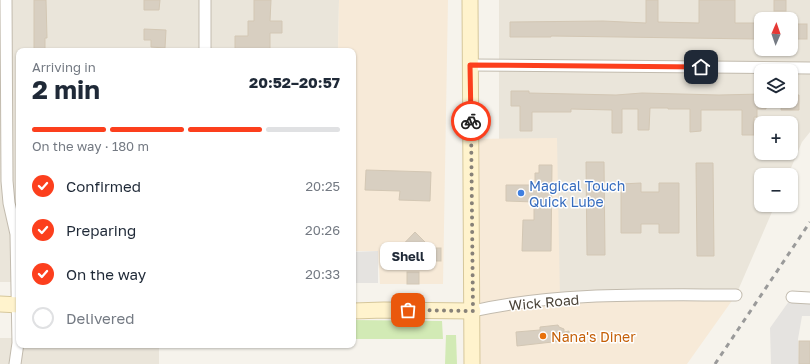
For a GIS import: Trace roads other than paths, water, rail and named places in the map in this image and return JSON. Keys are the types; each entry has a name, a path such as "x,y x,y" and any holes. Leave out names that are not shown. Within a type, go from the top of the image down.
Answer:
{"main road":[{"path":"470,0 473,311 472,364"},
{"path":"0,304 16,305"},
{"name":"Wick Road","path":"356,311 473,311"}],"street":[{"path":"6,0 3,120 6,181 16,234"},
{"path":"206,0 206,48"},
{"path":"470,65 810,68"},
{"name":"Wick Road","path":"473,311 521,303 560,299 622,296 736,295"},
{"path":"792,298 810,298"},
{"path":"16,364 18,348"}],"railway":[{"path":"715,364 810,222"}],"place":[{"name":"Magical Touch Quick Lube","path":"521,193"},
{"name":"Shell","path":"408,310"},
{"name":"Nana's Diner","path":"543,336"}]}
